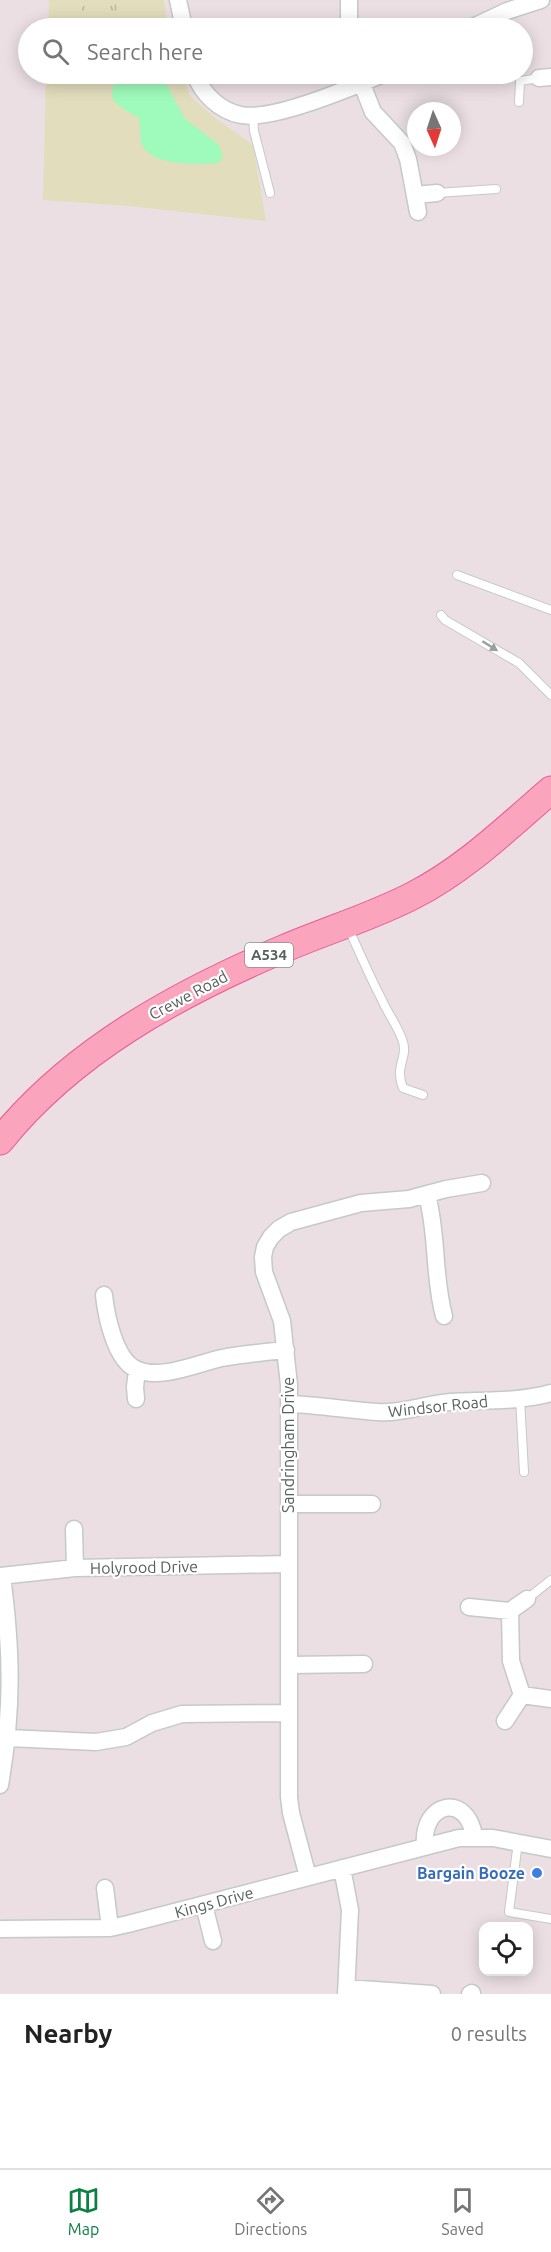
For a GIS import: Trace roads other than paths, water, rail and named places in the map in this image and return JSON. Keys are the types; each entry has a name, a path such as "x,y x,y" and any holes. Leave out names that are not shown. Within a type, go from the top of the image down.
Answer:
{"main road":[{"name":"Crewe Road","path":"0,1142 14,1123 66,1075 102,1047 149,1016 235,970 377,913 416,894 475,854 551,790"}],"street":[{"path":"178,0 182,18"},
{"path":"349,0 349,18"},
{"path":"491,18 507,10 542,0 551,13"},
{"path":"201,84 206,93 222,108 253,116 285,109 345,84"},
{"path":"362,84 373,112 402,143 417,212"},
{"path":"415,195 437,193"},
{"name":"Sandringham Drive","path":"308,1877 291,1813 288,1564 290,1404 282,1322 264,1272 265,1247 279,1229 304,1218 361,1203 393,1201 482,1183"},
{"path":"427,1195 436,1240 436,1280 444,1316"},
{"path":"104,1295 112,1331 120,1352 128,1365 137,1370 149,1373 164,1372 220,1358 286,1350"},
{"path":"136,1399 137,1370"},
{"name":"Windsor Road","path":"290,1404 397,1412 448,1402 520,1398 551,1393"},
{"path":"289,1504 374,1505"},
{"path":"74,1529 75,1568"},
{"name":"Holyrood Drive","path":"1,1576 75,1568 288,1564"},
{"path":"0,1785 8,1738 11,1667 9,1626 1,1576"},
{"path":"469,1607 510,1611 526,1599"},
{"path":"510,1611 511,1661 522,1695"},
{"path":"289,1665 366,1664"},
{"path":"522,1695 551,1699"},
{"path":"505,1721 522,1695"},
{"path":"8,1738 96,1742 126,1737 152,1723 182,1714 289,1713"},
{"path":"424,1846 427,1821 441,1810 450,1808 465,1814 472,1825 474,1836"},
{"name":"Kings Drive","path":"0,1929 110,1928 424,1846 474,1836 551,1849"},
{"path":"342,1868 350,1910 346,1991 432,1994"},
{"path":"105,1888 110,1928"},
{"path":"204,1905 213,1941"}],"lane":[{"path":"519,102 520,84"},
{"path":"253,116 254,131 270,193"},
{"path":"437,193 496,189"},
{"path":"457,575 551,610"},
{"path":"441,615 445,620 519,663 551,695"},
{"path":"347,924 403,1041 405,1051 399,1067 403,1088 423,1095"},
{"path":"520,1398 524,1472"},
{"path":"526,1599 551,1581"},
{"path":"518,1842 509,1912 551,1920"}],"place":[{"name":"Bargain Booze","path":"537,1873"}]}
